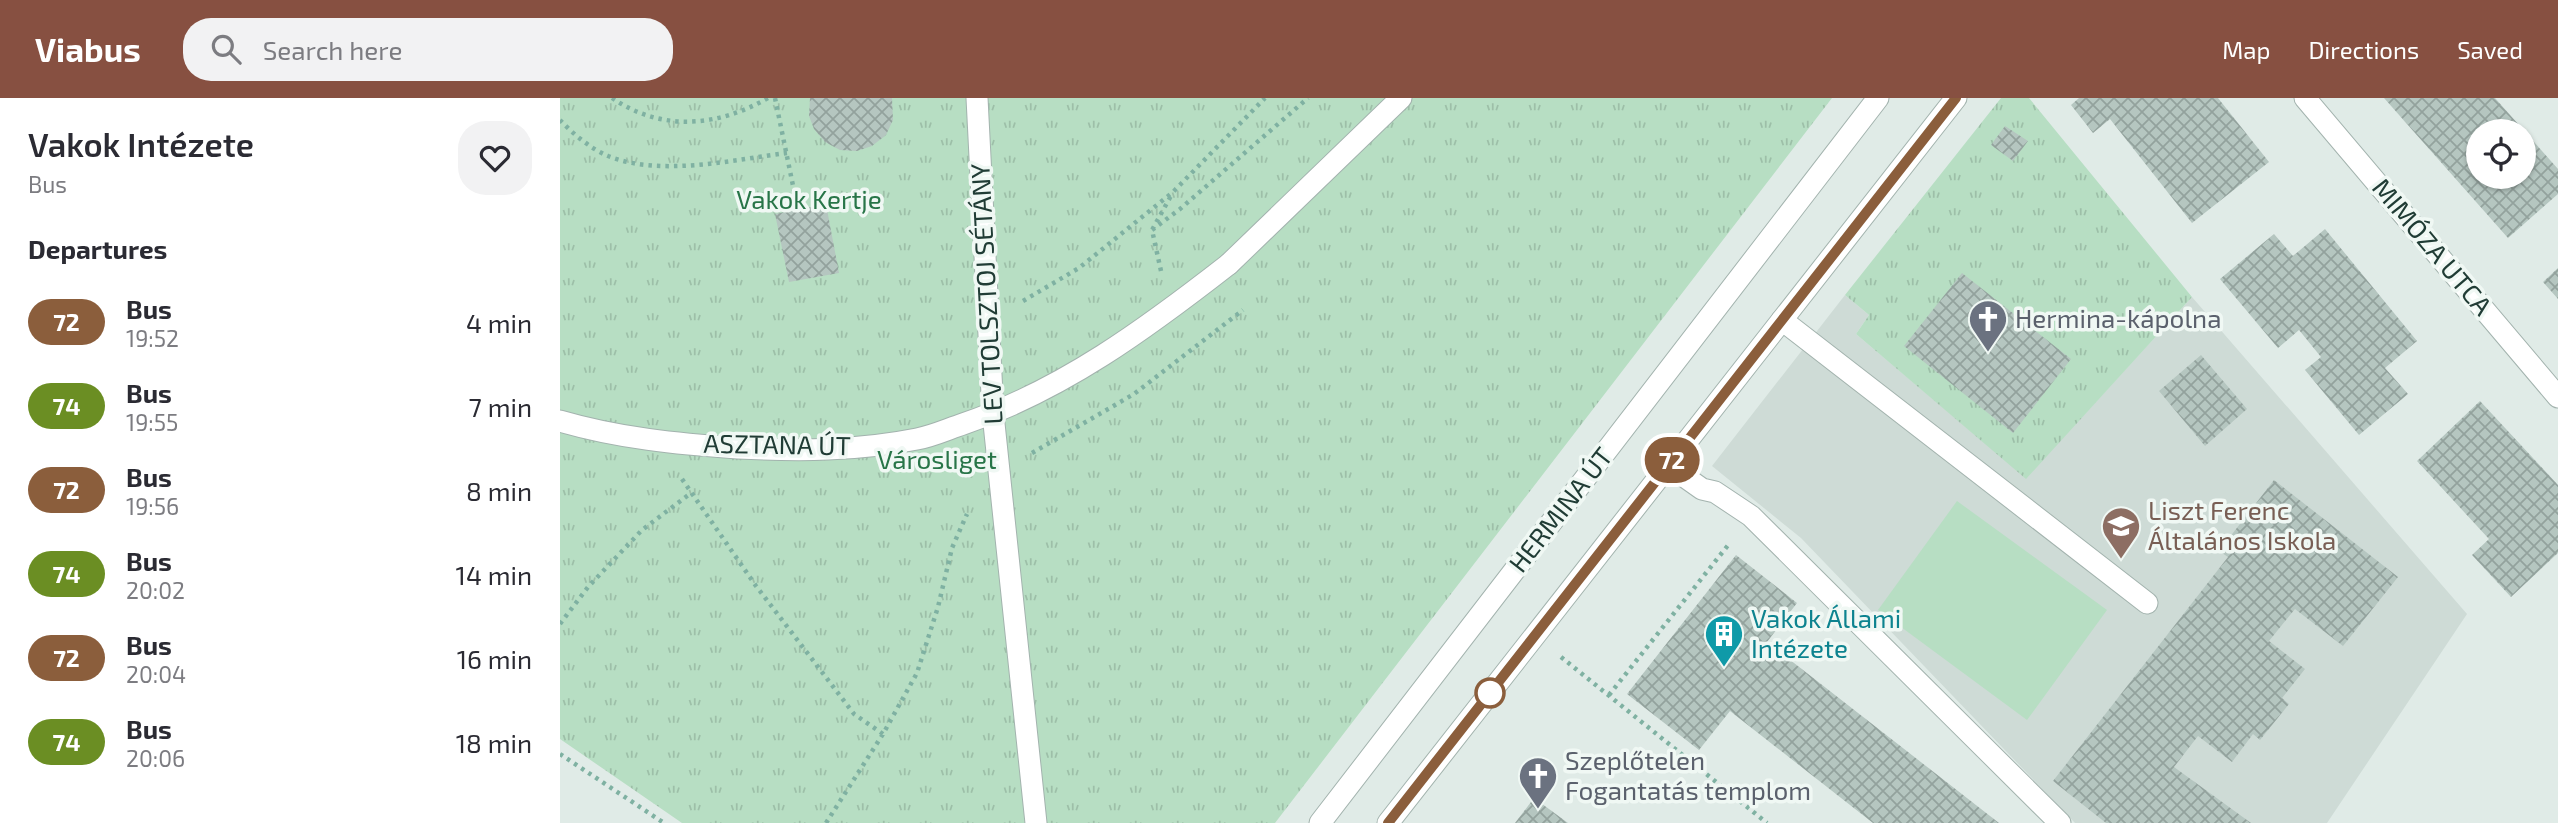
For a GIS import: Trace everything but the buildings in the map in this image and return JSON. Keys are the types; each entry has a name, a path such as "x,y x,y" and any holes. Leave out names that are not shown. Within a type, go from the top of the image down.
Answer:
{"street":[{"name":"LEV TOLSZTOJ SÉTÁNY","path":"977,98 993,414 1036,823"},
{"name":"ASZTANA ÚT","path":"560,421 593,431 661,442 833,451 920,439 993,414 1075,374 1166,313 1229,264 1401,98"},
{"name":"HERMINA ÚT","path":"1320,823 1878,98"},
{"path":"1388,823 1956,98"},
{"name":"MIMÓZA UTCA","path":"2305,98 2558,397"},
{"path":"1782,320 2147,603"},
{"path":"1668,466 1702,489 1715,492 1751,516 2060,823"}],"path":[{"path":"611,98 655,118 686,122 717,120 747,110 768,98"},
{"path":"775,98 799,210"},
{"path":"987,312 1010,307 1038,294 1079,268 1173,192 1265,98"},
{"path":"1173,192 1152,230 1190,201 1307,98"},
{"path":"560,120 570,131 606,156 649,166 713,163 787,153"},
{"path":"661,442 691,493 755,586 854,713 883,734"},
{"path":"560,624 588,586 642,530 691,493"},
{"path":"1609,695 1751,516"},
{"path":"1568,663 1767,823"},
{"path":"560,754 664,823"}],"shaded area":[{"name":"Liszt Ferenc Általános Iskola","path":"1845,295 1869,315 1856,334 2026,478 2192,297 2467,614 2327,823 2075,823 1801,538 1712,466"}],"green space":[{"name":"Városliget","path":"560,98 1832,98 1275,823 682,823 560,739"},
{"path":"2001,98 2029,98 2192,297 2026,479 1856,334 1869,315 1845,295"},
{"path":"1957,501 2107,610 2027,720 1878,610"}],"bus line":[{"name":"72","path":"1388,823 1956,98"}],"place":[{"name":"Hermina-kápolna","path":"1988,353"},
{"name":"Liszt Ferenc Általános Iskola","path":"2121,560"},
{"name":"Vakok Állami Intézete","path":"1724,668"},
{"name":"Szeplőtelen Fogantatás templom","path":"1538,810"}],"park label":[{"name":"Vakok Kertje","path":"809,200"}]}
